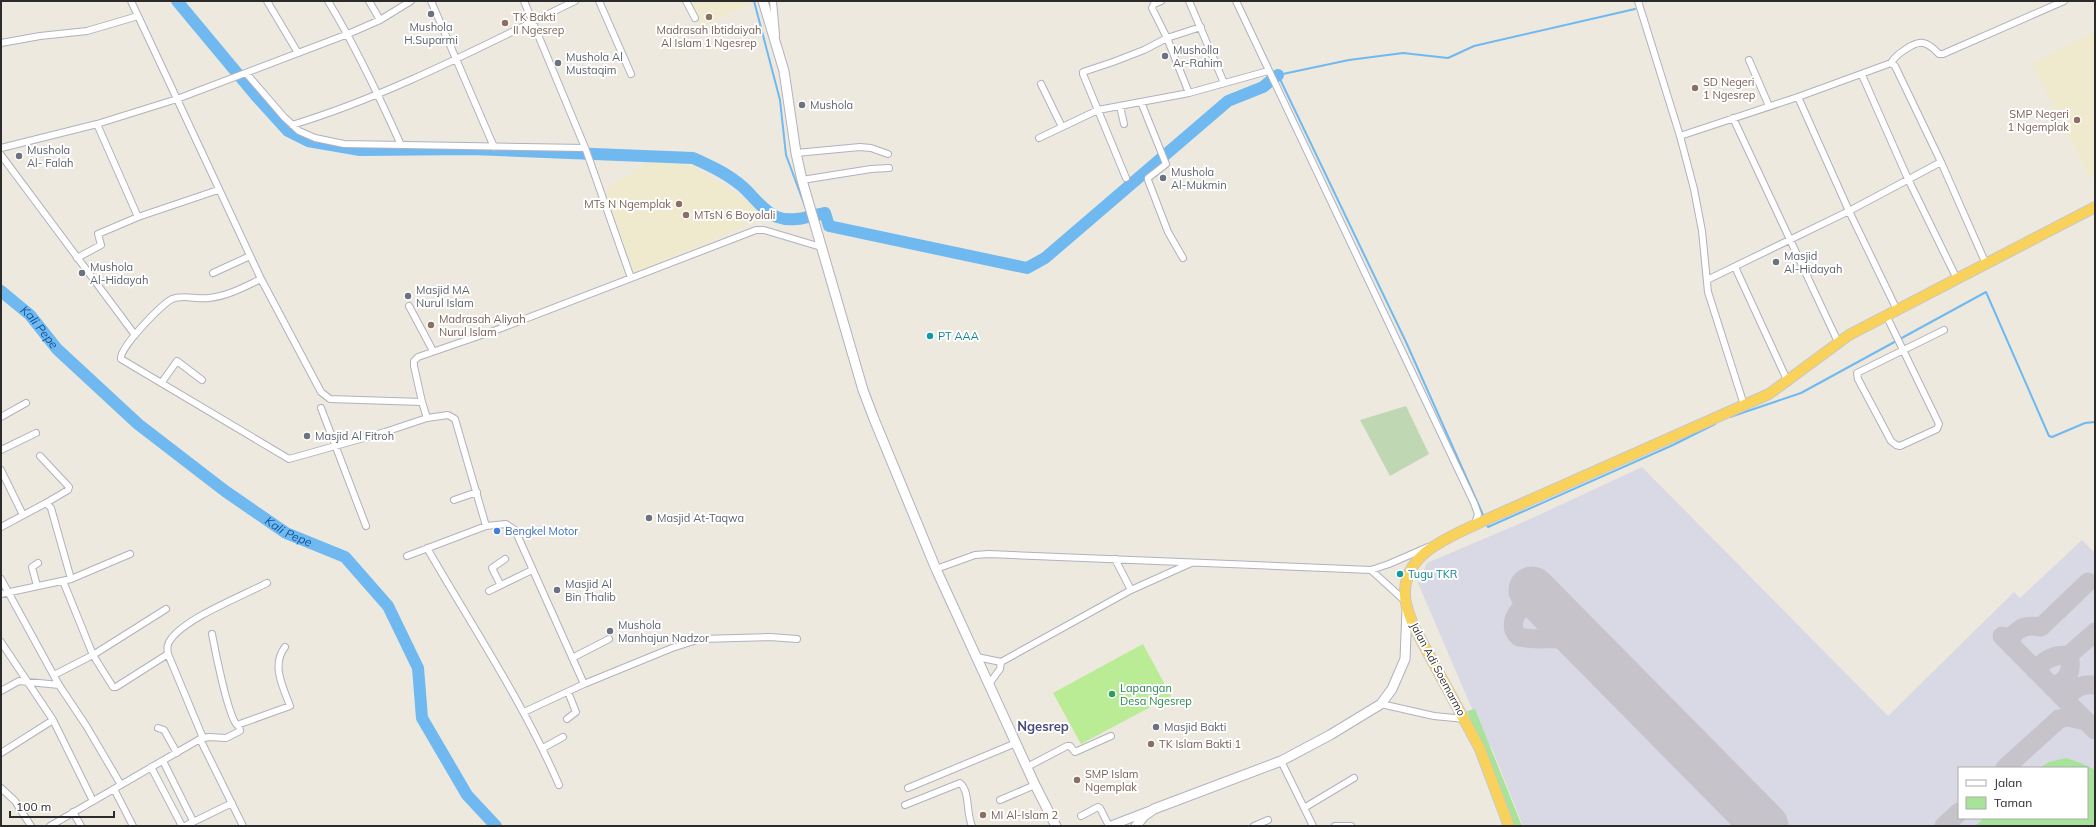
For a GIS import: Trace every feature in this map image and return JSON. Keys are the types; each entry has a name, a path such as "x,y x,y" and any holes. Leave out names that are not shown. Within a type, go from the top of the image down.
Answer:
{"highway":[{"name":"Jalan Adi Soemarmo","path":"1509,826 1480,749 1414,627 1407,606 1405,588 1417,560 1437,543 1483,521 1769,394 1788,382 1838,342 2095,207"}],"main road":[{"path":"763,2 777,43 789,94 796,153 802,180 863,390 936,569 1035,785 1056,826"},
{"path":"1136,826 1144,816 1154,809 1281,760 1381,704 1392,689 1404,659 1407,606"}],"street":[{"path":"131,1 218,190 261,279 325,396 330,398 422,402"},
{"path":"267,1 298,53"},
{"path":"328,1 348,34 379,95 401,145"},
{"path":"369,1 380,20"},
{"path":"1,148 97,124 177,99 348,34 380,20 411,1"},
{"path":"431,1 494,147"},
{"path":"524,1 586,149 631,278"},
{"path":"292,125 339,111 379,95 456,60 575,1"},
{"path":"599,1 631,74"},
{"path":"686,1 695,18"},
{"path":"777,43 773,2 781,1"},
{"path":"1161,1 1152,7 1167,38 1188,93"},
{"path":"1190,1 1224,83"},
{"path":"1236,1 1478,514 1483,521"},
{"path":"1638,1 1680,136 1699,212 1708,292 1744,405"},
{"path":"1680,136 1862,75 1891,63 1894,58 1919,42 1926,43 1940,55 1943,54 2064,1"},
{"path":"1,43 40,36 87,31 138,16"},
{"path":"1126,178 1083,72 1144,50 1167,38 1201,27"},
{"path":"1749,60 1769,106"},
{"path":"1891,63 1895,66 1941,162 1986,264"},
{"path":"1039,138 1098,110 1188,93 1268,71"},
{"path":"243,74 292,125 315,138 338,143 586,149"},
{"path":"1862,75 1908,179 1957,279"},
{"path":"1041,84 1062,127"},
{"path":"1798,97 1849,211 1897,310"},
{"path":"1141,102 1166,165 1148,179 1168,232 1183,258"},
{"path":"1120,106 1124,124"},
{"path":"1733,118 1838,342"},
{"path":"97,124 138,217"},
{"path":"796,153 860,147 871,148 888,154"},
{"path":"1,155 135,335"},
{"path":"1707,280 1849,211 1941,162"},
{"path":"802,180 872,169 889,168"},
{"path":"77,258 101,245 98,234 138,217 218,190"},
{"path":"427,418 422,402 414,361 418,356 499,330 756,230 764,230 821,247"},
{"path":"213,273 250,256"},
{"path":"1735,267 1788,382"},
{"path":"261,279 220,296 172,299 158,310 135,335 122,353 121,359 162,382 284,458 293,459 427,418 448,415 455,419 486,526"},
{"path":"408,306 433,351"},
{"path":"1886,316 1903,348 1940,425 1937,429 1900,446 1890,441 1857,375 1859,372 1903,348 1944,330"},
{"path":"162,382 178,361 202,380"},
{"path":"1,417 26,404"},
{"path":"321,408 366,526"},
{"path":"1,450 36,433"},
{"path":"1,527 46,503 68,490 70,487 40,456"},
{"path":"1,470 23,515"},
{"path":"454,500 477,492"},
{"path":"46,503 51,508 71,579"},
{"path":"408,556 486,526 499,524 511,526 515,530 584,684"},
{"path":"936,569 975,555 989,554 1371,570 1437,543"},
{"path":"426,548 524,712 543,748 559,785"},
{"path":"1,594 71,579 130,554"},
{"path":"500,584 492,568 505,559"},
{"path":"1115,560 1131,590"},
{"path":"977,657 1001,662 1131,590 1194,562"},
{"path":"37,586 32,567 38,563"},
{"path":"489,590 532,570"},
{"path":"1371,570 1385,581 1407,606"},
{"path":"1,579 56,680 87,727 121,785"},
{"path":"63,581 93,655 115,688 168,654"},
{"path":"243,826 201,735 168,654 168,644 181,629 267,583"},
{"path":"1,690 26,678 56,680 166,609"},
{"path":"212,634 217,664 233,719 235,724 239,725"},
{"path":"524,712 584,684 686,642 700,639 770,637 797,639"},
{"path":"572,658 610,639"},
{"path":"1,642 53,720 92,801"},
{"path":"239,725 290,706 277,665 280,654 285,647"},
{"path":"989,684 1000,669 1001,662"},
{"path":"567,719 576,712 568,692"},
{"path":"1381,704 1434,716 1464,719"},
{"path":"1,753 53,720"},
{"path":"50,826 177,753 201,735 226,738 240,731 239,725"},
{"path":"158,728 164,730 177,753"},
{"path":"1027,767 1067,746 1070,746 1075,752 1111,736"},
{"path":"543,748 563,737"},
{"path":"908,788 1016,743"},
{"path":"1281,760 1313,826"},
{"path":"163,761 193,822"},
{"path":"152,767 183,826 232,803"},
{"path":"1304,808 1354,778"},
{"path":"905,804 960,783 966,791 968,812 972,826"},
{"path":"1000,800 1035,785"},
{"path":"1,788 15,801 31,826"},
{"path":"114,789 133,826"},
{"path":"1081,816 1098,807 1110,826 1154,809"},
{"path":"73,812 81,826"},
{"path":"1254,826 1268,820"},
{"path":"1335,826 1351,826"}],"shaded area":[{"name":"Madrasah Ibtidaiyah Al Islam 1 Ngesrep","path":"688,1 747,1 748,6 700,27"},
{"name":"SMP Negeri 1 Ngemplak","path":"2095,32 2095,175 2090,178 2032,64"},
{"name":"MTsN 6 Boyolali","path":"679,161 694,166 750,203 759,211 761,219 635,273 604,195 611,185 648,163"},
{"path":"1642,467 1888,716 2014,592 2020,598 2082,540 2095,553 2095,826 1523,826 1491,746 1488,746 1418,583 1427,563 1528,520"}],"green space":[{"path":"1406,406 1429,454 1390,476 1360,420"},
{"name":"Lapangan Desa Ngesrep","path":"1143,644 1171,696 1081,744 1053,693"},
{"path":"1475,709 1522,826 1513,826 1467,711"},
{"path":"2066,758 2081,763 2095,770 2095,826 1975,826 1983,819 2088,819 2088,767 2041,767 2049,762"}],"waterway":[{"path":"177,1 257,97 288,131 308,141 360,150 472,149 693,158 713,167 731,178 743,187 763,208 783,219 795,219 825,213 829,226 1027,268 1045,258 1228,101 1263,87 1278,75"},
{"path":"754,1 780,100 786,155 806,209"},
{"path":"1484,517 1406,342 1278,75 1349,60 1403,53 1448,58 1474,46 1635,9"},
{"name":"Kali Pepe","path":"1,291 30,315 57,349 138,424 225,491 286,533 345,557 388,606 418,668 422,718 467,795 496,826"},
{"path":"1730,417 1801,393 1986,292 2049,436 2052,437 2085,423 2095,422"},
{"path":"1486,523 1488,527 1673,445 1715,424"}],"taxiway":[{"path":"2007,641 2022,628 2030,626 2041,627 2088,582"},
{"path":"1576,634 1570,613 1561,602 1550,598 1539,598 1528,603 1519,610 1514,619 1514,628 1519,637 1570,640 1587,646"},
{"path":"2069,655 2095,632"},
{"path":"2002,636 2095,730"},
{"path":"2035,670 2050,658 2059,655 2069,655 2070,671 2066,678 2053,687"},
{"path":"2065,700 2071,693 2081,686 2095,685"},
{"path":"2006,767 2059,719 2067,717 2086,721"},
{"path":"1944,826 1958,813"}],"runway":[{"path":"1532,590 1765,826"}],"place":[{"name":"Mushola H.Suparmi","path":"431,14"},
{"name":"Madrasah Ibtidaiyah Al Islam 1 Ngesrep","path":"709,17"},
{"name":"TK Bakti II Ngesrep","path":"505,23"},
{"name":"Musholla Ar-Rahim","path":"1165,56"},
{"name":"Mushola Al Mustaqim","path":"558,63"},
{"name":"SD Negeri 1 Ngesrep","path":"1695,88"},
{"name":"Mushola","path":"802,105"},
{"name":"SMP Negeri 1 Ngemplak","path":"2077,120"},
{"name":"Mushola Al- Falah","path":"19,156"},
{"name":"Mushola Al-Mukmin","path":"1163,178"},
{"name":"MTs N Ngemplak","path":"679,204"},
{"name":"MTsN 6 Boyolali","path":"686,215"},
{"name":"Masjid Al-Hidayah","path":"1776,262"},
{"name":"Mushola Al-Hidayah","path":"82,273"},
{"name":"Masjid MA Nurul Islam","path":"408,296"},
{"name":"Madrasah Aliyah Nurul Islam","path":"431,325"},
{"name":"PT AAA","path":"930,336"},
{"name":"Masjid Al Fitroh","path":"307,436"},
{"name":"Masjid At-Taqwa","path":"649,518"},
{"name":"Bengkel Motor","path":"497,531"},
{"name":"Tugu TKR","path":"1400,574"},
{"name":"Masjid Al Bin Thalib","path":"557,590"},
{"name":"Mushola Manhajun Nadzor","path":"610,631"},
{"name":"Lapangan Desa Ngesrep","path":"1112,694"},
{"name":"Masjid Bakti","path":"1156,727"},
{"name":"TK Islam Bakti 1","path":"1151,744"},
{"name":"SMP Islam Ngemplak","path":"1077,780"},
{"name":"MI Al-Islam 2","path":"983,815"}],"district":[{"name":"Ngesrep","path":"1043,726"}]}
